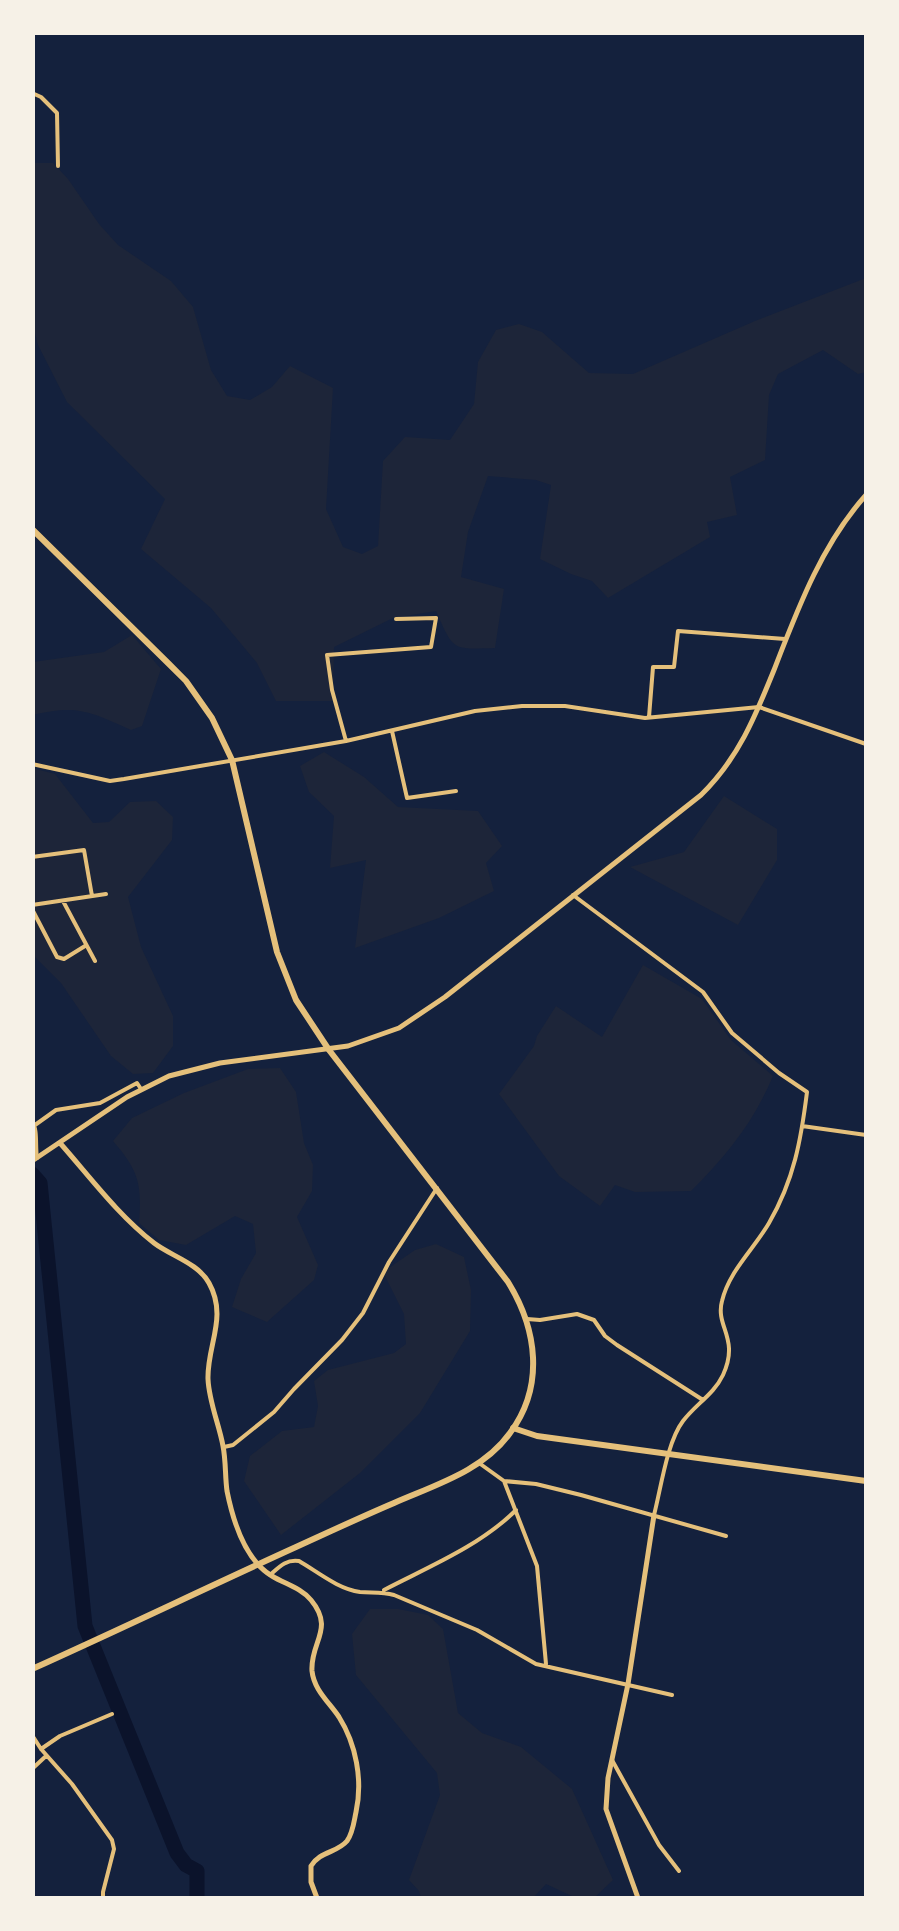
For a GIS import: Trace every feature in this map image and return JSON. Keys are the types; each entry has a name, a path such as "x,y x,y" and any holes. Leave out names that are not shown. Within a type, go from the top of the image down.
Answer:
{"main road":[{"path":"32,528 186,681 212,718 232,760 277,952 296,1000 329,1050 508,1282 527,1319 533,1369 514,1428 479,1463 446,1482 32,1669"},
{"path":"514,1428 537,1436 866,1482"}],"street":[{"path":"32,93 57,114 58,166"},
{"path":"35,1160 141,1089 169,1076 193,1068 329,1050 399,1028 445,997 701,795 732,761 823,556 866,494"},
{"path":"346,740 326,656 431,647 436,618 396,620"},
{"path":"650,717 653,667 674,668 678,631 786,640"},
{"path":"32,764 110,781 346,740 448,716 522,706 565,706 650,717 759,707 866,744"},
{"path":"392,731 407,798 456,791"},
{"path":"32,857 84,850 92,896"},
{"path":"86,946 64,959 57,957 32,907 106,894"},
{"path":"574,896 702,992 732,1033 807,1092 798,1153 778,1207 740,1262 722,1300 721,1314 730,1355 715,1390 683,1421 654,1515 628,1684 608,1778 606,1809 638,1898"},
{"path":"63,901 94,961"},
{"path":"35,1160 34,1123 56,1110 100,1103 137,1083 141,1089"},
{"path":"802,1126 866,1135"},
{"path":"60,1142 126,1218 155,1244 198,1270 210,1285 218,1314 208,1383 224,1447 226,1488 232,1509 256,1565 302,1592 320,1614 322,1633 314,1652 312,1674 320,1693 346,1729 357,1767 360,1786 351,1834 311,1866 317,1898"},
{"path":"224,1447 233,1445 274,1412 342,1340 363,1313 389,1262 436,1188"},
{"path":"527,1319 577,1314 594,1320 605,1336 703,1400"},
{"path":"479,1463 504,1480 536,1484 726,1536"},
{"path":"504,1480 538,1566 546,1666"},
{"path":"380,1592 473,1542 516,1510"},
{"path":"270,1575 284,1563 299,1561 345,1588 394,1595 477,1630 536,1664 672,1695"},
{"path":"41,1749 60,1736 112,1714"},
{"path":"32,1735 112,1840 114,1849 103,1898"},
{"path":"32,1769 46,1756"},
{"path":"612,1760 659,1845 679,1871"}],"shaded area":[{"path":"33,163 53,163 118,245 171,281 193,307 211,370 227,396 250,400 272,387 290,366 333,388 326,509 343,547 362,554 378,546 383,461 405,437 450,440 474,404 478,362 496,330 519,324 542,332 589,373 633,374 866,278 866,372 858,374 823,350 778,374 769,395 765,460 730,477 737,515 707,522 710,537 608,598 592,581 540,559 551,485 488,476 468,532 461,577 504,589 495,648 456,645 436,611 393,618 334,647 333,701 276,701 257,663 211,608 141,549 165,499 67,402 38,345 33,326"},
{"path":"132,635 161,669 142,726 131,730 94,714 73,710 33,715 33,662 104,652"},
{"path":"324,752 364,777 398,807 478,811 502,846 486,863 494,891 439,918 355,948 366,860 330,868 334,816 309,792 300,766"},
{"path":"32,768 55,774 93,823 109,822 130,802 156,801 173,817 172,840 128,897 141,947 173,1016 173,1046 153,1073 133,1074 111,1056 61,983 33,955"},
{"path":"724,796 777,829 777,860 738,925 630,867 684,852"},
{"path":"643,965 702,999 731,1040 773,1076 738,1138 691,1191 635,1192 615,1185 600,1206 559,1176 499,1094 534,1046 556,1006 602,1037"},
{"path":"280,1068 296,1092 304,1143 313,1165 312,1191 297,1217 318,1265 314,1280 267,1322 232,1307 241,1279 256,1253 253,1224 235,1216 186,1245 159,1240 139,1223 137,1179 113,1141 132,1118 184,1093 248,1069"},
{"path":"436,1244 464,1257 471,1290 470,1331 420,1413 360,1473 281,1535 244,1481 250,1456 282,1431 314,1427 318,1406 314,1381 328,1370 394,1353 406,1344 404,1314 383,1272 415,1250"},
{"path":"370,1609 428,1615 443,1629 458,1713 482,1733 521,1747 572,1789 613,1880 594,1898 576,1898 546,1884 533,1898 421,1898 409,1880 440,1795 437,1773 356,1675 352,1634"}],"waterway":[{"path":"32,1174 40,1183 85,1626 177,1853 197,1871 197,1898"}]}
